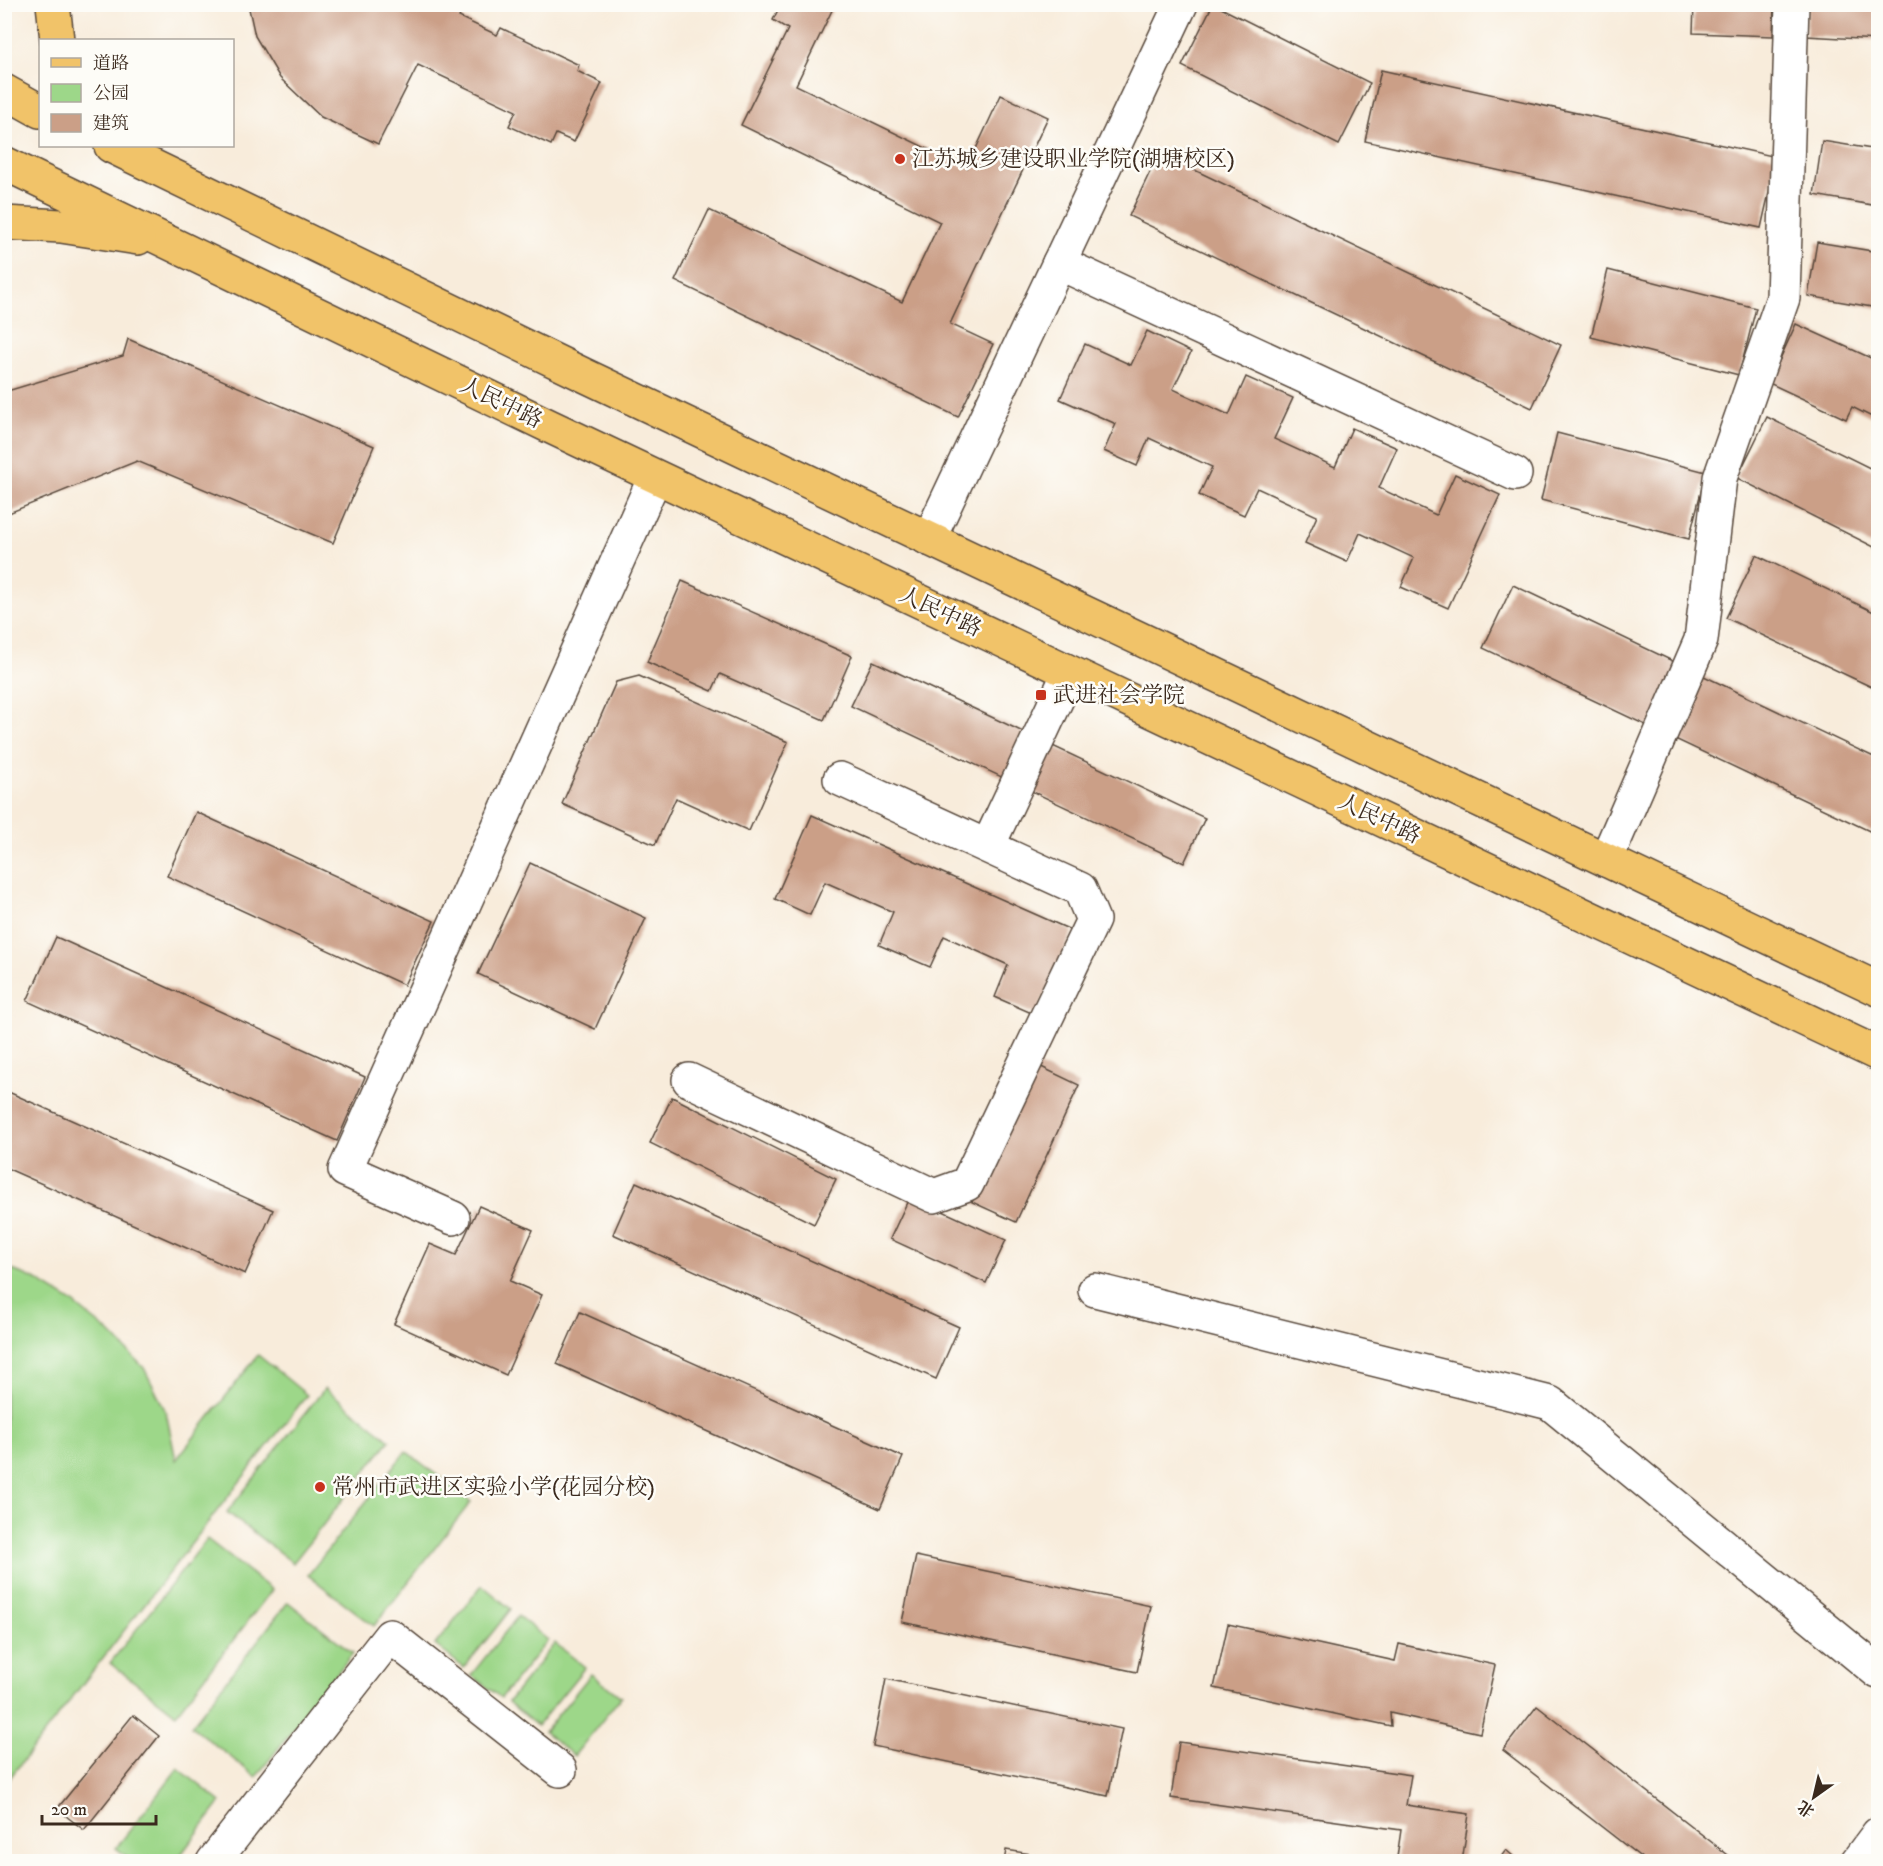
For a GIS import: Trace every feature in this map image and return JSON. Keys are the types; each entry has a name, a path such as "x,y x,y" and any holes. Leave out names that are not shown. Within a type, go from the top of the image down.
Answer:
{"main road":[{"path":"53,4 57,39"},
{"path":"4,91 39,110"},
{"path":"113,147 573,370 1878,989"},
{"path":"137,147 198,188"},
{"name":"人民中路","path":"4,163 655,477 1878,1054"},
{"path":"4,223 61,226 172,244"}],"lane":[{"path":"929,539 1181,4"},
{"path":"1606,860 1701,640 1720,478 1783,298 1792,4"},
{"path":"1059,263 1515,474"},
{"path":"453,1218 345,1170 655,477"},
{"path":"987,846 1069,673"},
{"path":"689,1080 934,1196 967,1184 1093,920 1080,889 840,779"},
{"path":"1095,1290 1550,1403 1878,1672"},
{"path":"213,1862 390,1636 560,1770"}],"green space":[{"path":"5,1267 35,1279 71,1301 110,1333 144,1368 166,1412 176,1460 258,1355 307,1395 5,1784"},
{"path":"325,1388 390,1440 293,1563 227,1512"},
{"path":"406,1451 471,1502 374,1626 308,1575"},
{"path":"207,1539 272,1590 176,1714 110,1663"},
{"path":"482,1585 511,1609 464,1668 435,1645"},
{"path":"288,1602 353,1653 256,1777 191,1726"},
{"path":"518,1616 548,1640 501,1698 471,1675"},
{"path":"555,1643 585,1667 537,1726 508,1702"},
{"path":"591,1674 621,1697 574,1756 544,1732"},
{"path":"178,1768 221,1802 176,1861 133,1861 116,1848"}],"building":[{"path":"248,4 452,4 463,10 459,17 497,35 501,28 579,65 577,71 602,83 574,142 556,134 551,145 509,126 516,111 418,65 378,144 321,117 280,78 255,36"},
{"path":"781,4 835,4 796,85 967,168 1001,95 1048,117 950,324 993,344 958,417 675,281 709,210 902,302 940,222 741,125 788,29 773,20"},
{"path":"1213,4 1370,83 1339,145 1182,66"},
{"path":"1694,4 1774,4 1773,36 1693,33"},
{"path":"1808,4 1878,4 1878,40 1806,36"},
{"path":"1381,70 1777,157 1761,228 1365,141"},
{"path":"1822,141 1878,150 1878,206 1814,195"},
{"path":"1159,153 1561,345 1532,408 1129,216"},
{"path":"1817,242 1878,252 1878,308 1808,296"},
{"path":"1608,270 1756,308 1739,375 1591,337"},
{"path":"1796,324 1873,359 1878,348 1878,420 1852,407 1846,419 1769,383"},
{"path":"1147,331 1191,352 1173,389 1229,415 1246,377 1293,398 1274,439 1335,467 1352,428 1397,448 1379,488 1436,515 1455,474 1500,495 1448,608 1401,587 1414,558 1360,533 1347,562 1305,543 1317,516 1257,488 1244,515 1199,495 1212,467 1149,438 1137,466 1104,451 1116,424 1060,399 1085,344 1131,365"},
{"path":"128,339 374,446 333,543 137,461 4,515 4,392 123,356"},
{"path":"1767,417 1878,472 1878,549 1737,478"},
{"path":"1557,433 1706,472 1689,539 1541,500"},
{"path":"1756,555 1878,614 1878,690 1726,618"},
{"path":"682,581 852,656 824,720 720,674 712,691 647,662"},
{"path":"1513,585 1878,759 1878,835 1483,648"},
{"path":"873,661 1205,818 1184,863 851,706"},
{"path":"639,676 788,742 749,831 676,798 655,845 562,804 616,682"},
{"path":"196,812 434,921 404,985 167,876"},
{"path":"812,815 1073,931 1036,1015 995,997 1008,965 944,936 930,967 879,945 893,912 825,882 810,915 775,899"},
{"path":"530,863 646,918 595,1029 478,974"},
{"path":"56,937 365,1077 337,1141 27,1001"},
{"path":"1035,1064 1079,1085 1016,1222 972,1202"},
{"path":"4,1090 273,1210 245,1274 4,1167"},
{"path":"672,1097 836,1179 814,1224 650,1143"},
{"path":"636,1182 959,1327 936,1379 613,1234"},
{"path":"910,1196 1006,1240 986,1283 890,1239"},
{"path":"479,1206 533,1230 510,1281 542,1295 506,1375 394,1324 430,1244 456,1255"},
{"path":"580,1312 903,1457 880,1509 557,1364"},
{"path":"916,1556 1151,1606 1137,1672 902,1622"},
{"path":"1228,1624 1395,1661 1399,1644 1495,1665 1480,1733 1390,1713 1391,1726 1214,1688"},
{"path":"886,1679 1122,1729 1108,1796 873,1746"},
{"path":"1537,1706 1737,1862 1647,1862 1503,1750"},
{"path":"133,1715 159,1736 84,1830 57,1809"},
{"path":"1179,1742 1411,1775 1406,1805 1469,1814 1462,1862 1431,1862 1397,1857 1401,1830 1171,1798"},
{"path":"1006,1850 1068,1860 1068,1862 1004,1862"},
{"path":"1506,1850 1520,1862 1497,1862"}],"place":[{"name":"江苏城乡建设职业学院(湖塘校区)","path":"900,159"},
{"name":"武进社会学院","path":"1041,695"},
{"name":"常州市武进区实验小学(花园分校)","path":"320,1487"}]}
